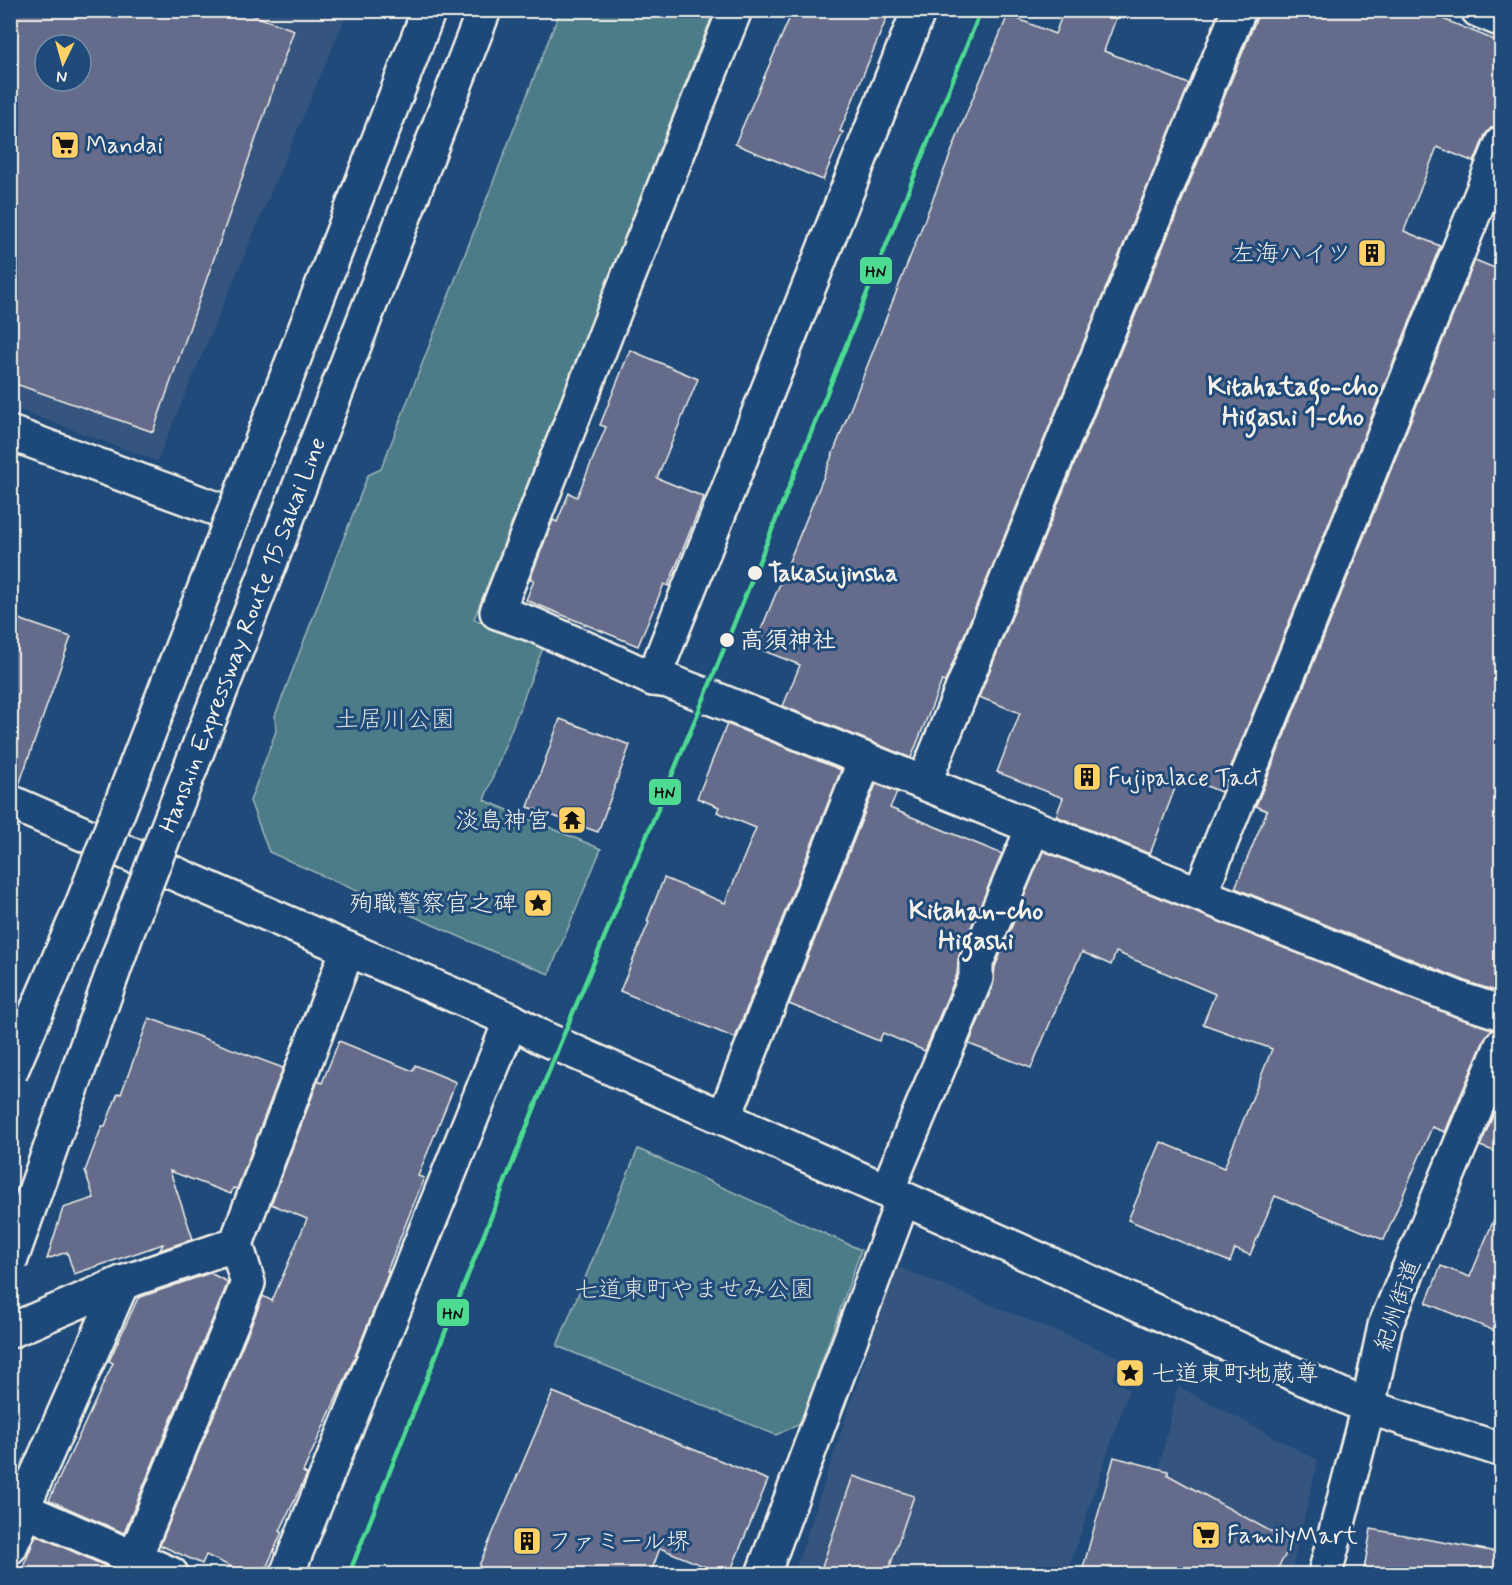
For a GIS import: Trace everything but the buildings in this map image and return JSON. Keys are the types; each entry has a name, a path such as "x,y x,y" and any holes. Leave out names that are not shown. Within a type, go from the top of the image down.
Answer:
{"main road":[{"path":"100,840 421,10"},
{"path":"10,1073 82,905 429,10"},
{"name":"Hanshin Expressway Route 15 Sakai Line","path":"10,1262 129,927 484,10"},
{"path":"160,867 495,10"},
{"path":"735,10 497,612 534,625 652,679 668,681 1465,1001 1502,1013"},
{"path":"652,679 919,10"},
{"path":"924,783 1239,10"},
{"path":"1478,10 1502,20"},
{"path":"1200,894 1502,143"},
{"path":"10,433 225,512"},
{"path":"724,1118 865,760"},
{"path":"10,802 511,1020 541,1037 1368,1407 1502,1450"},
{"path":"764,1575 895,1195 976,978 976,963 1033,828"},
{"path":"132,1567 248,1283 236,1244 348,949"},
{"path":"287,1575 511,1020"},
{"name":"紀州街道","path":"1325,1575 1368,1407 1385,1326 1502,1045"},
{"path":"10,1331 122,1283 236,1244"},
{"path":"10,1547 19,1509 122,1283"},
{"path":"19,1509 132,1567 171,1575"}],"shaded area":[{"path":"10,11 348,11 157,461 11,407"},
{"path":"896,1266 1122,1358 1112,1380 1129,1389 1067,1574 794,1574"},
{"path":"1178,1386 1318,1460 1291,1574 1178,1574 1136,1565"}],"green space":[{"name":"土居川公園","path":"560,11 714,11 474,619 543,648 484,800 601,849 549,974 494,952 269,852 250,801 276,731 275,716 368,475 381,469"},
{"name":"七道東町やませみ公園","path":"638,1149 861,1250 800,1424 776,1435 557,1346"}],"transit line":[{"name":"HN","path":"349,1574 559,1046 705,696 981,10"}],"place":[{"name":"Mandai","path":"65,145"},
{"name":"左海ハイツ","path":"1372,253"},
{"name":"Takasujinsha","path":"755,573"},
{"name":"高須神社","path":"727,640"},
{"name":"Fujipalace Tact","path":"1087,777"},
{"name":"淡島神宮","path":"572,820"},
{"name":"殉職警察官之碑","path":"538,903"},
{"name":"七道東町地蔵尊","path":"1130,1373"},
{"name":"FamilyMart","path":"1206,1535"},
{"name":"ファミール堺","path":"527,1541"}],"district":[{"name":"Kitahatago-cho Higashi 1-cho","path":"1293,400"},
{"name":"Kitahan-cho Higashi","path":"976,925"}]}
